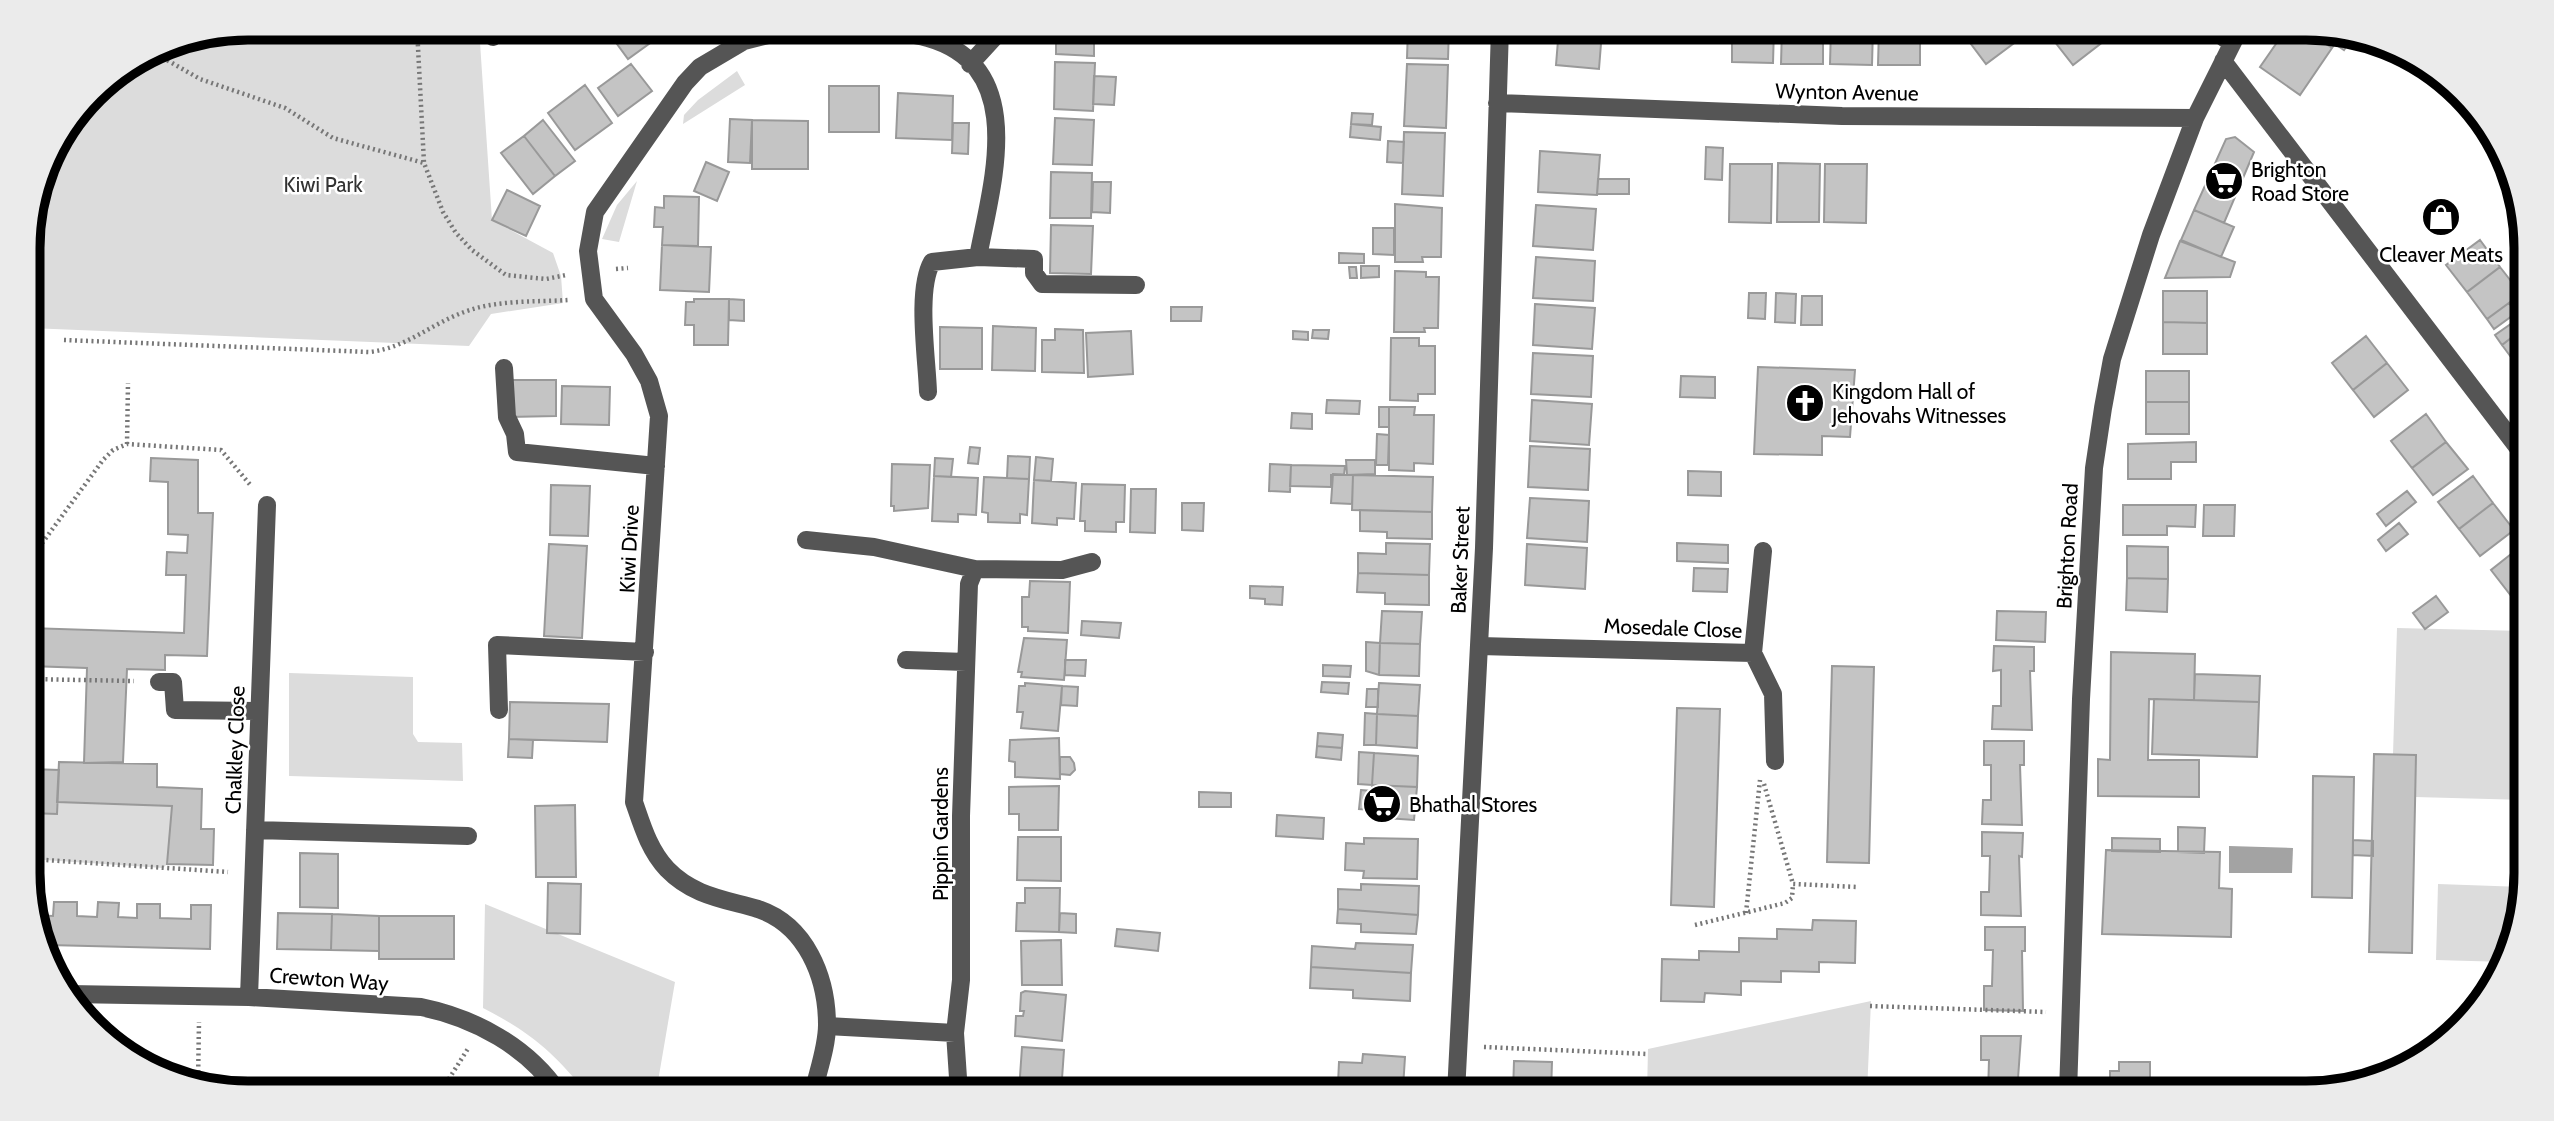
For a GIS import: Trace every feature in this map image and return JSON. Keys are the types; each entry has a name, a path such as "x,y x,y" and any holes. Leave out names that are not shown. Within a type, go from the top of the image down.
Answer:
{"street":[{"name":"Kiwi Drive","path":"747,40 719,53 685,83 595,212 588,245 589,270 594,299 634,354 649,381 659,416 634,802 652,848 667,869 708,898 758,909 800,935 817,971 827,1026 816,1081"},
{"path":"933,40 948,47 970,64 991,97 998,143 978,257"},
{"path":"970,64 992,40"},
{"name":"Baker Street","path":"1457,1080 1480,646 1500,40"},
{"name":"Brighton Road","path":"2068,1080 2081,699 2096,456 2112,359 2151,235 2195,118 2233,40"},
{"path":"2223,61 2514,443"},
{"name":"Wynton Avenue","path":"1497,103 1842,116 2195,118"},
{"path":"928,392 925,295 928,269 932,262 978,257 1034,259 1034,273 1042,284 1136,285"},
{"path":"504,368 507,417 515,434 517,452 656,466"},
{"name":"Chalkley Close","path":"249,997 267,505"},
{"path":"806,540 874,547 972,576 1062,570 1092,562"},
{"path":"1754,653 1763,551"},
{"name":"Pippin Gardens","path":"958,1081 955,1032 961,980 966,662 972,576"},
{"path":"499,710 497,645 645,652"},
{"name":"Mosedale Close","path":"1480,646 1754,653 1773,694 1775,761"},
{"path":"906,660 966,662"},
{"path":"159,682 173,682 175,710 259,711"},
{"path":"255,830 468,836"},
{"name":"Crewton Way","path":"84,1000 249,997 421,1007 445,1012 487,1030 530,1059 549,1081"},
{"path":"827,1026 955,1032"}],"path":[{"path":"418,40 424,163 443,212 456,233 472,250 506,275 546,279 589,270"},
{"path":"164,58 200,79 285,108 333,138 424,163"},
{"path":"64,340 369,352 394,349 426,329 472,309 594,299"},
{"path":"127,444 128,383"},
{"path":"41,545 103,460 127,444 221,450 267,505"},
{"path":"40,679 159,682"},
{"path":"1695,926 1746,913 1784,903 1792,898 1793,884 1761,774 1746,913"},
{"path":"40,860 253,874"},
{"path":"1793,884 1857,887"},
{"path":"198,1075 199,996"},
{"path":"1870,1006 2071,1013"},
{"path":"448,1081 471,1044 487,1030"},
{"path":"1458,1046 1648,1054"}],"green space":[{"name":"Kiwi Park","path":"248,40 480,40 492,220 553,253 561,276 563,303 491,314 469,346 41,328 42,221 47,194 56,169 75,133 111,92 144,68 194,47"},
{"path":"737,71 745,85 683,124 684,115 698,100"},
{"path":"637,181 619,242 602,239 617,205"},
{"path":"2397,628 2514,631 2514,800 2415,797 2416,755 2393,754"},
{"path":"289,673 413,677 413,734 418,742 462,743 463,781 289,776"},
{"path":"57,802 172,806 167,864 163,868 40,860 40,813 57,814"},
{"path":"2438,884 2513,887 2507,927 2493,962 2436,960"},
{"path":"485,904 675,982 658,1081 576,1081 540,1044 514,1025 483,1008"},
{"path":"1871,1001 1868,1080 1647,1080 1648,1049"}],"shaded area":[{"path":"2229,846 2293,848 2292,873 2229,873"}],"building":[{"path":"614,40 652,40 653,41 628,59"},
{"path":"1056,40 1094,40 1094,56 1056,54"},
{"path":"1408,40 1449,40 1448,59 1407,58"},
{"path":"1558,40 1601,40 1599,69 1556,65"},
{"path":"1732,40 1774,40 1773,63 1732,62"},
{"path":"1782,40 1823,40 1823,64 1781,64"},
{"path":"1831,40 1873,40 1872,65 1830,64"},
{"path":"1879,40 1920,40 1920,65 1878,65"},
{"path":"1968,40 2018,40 1986,64"},
{"path":"2053,40 2105,40 2073,65"},
{"path":"2279,40 2322,41 2332,48 2300,95 2260,67"},
{"path":"2322,41 2348,44 2344,50 2335,44 2332,48"},
{"path":"1055,62 1095,63 1093,111 1054,109"},
{"path":"631,64 652,91 618,116 598,88"},
{"path":"1407,64 1448,65 1446,128 1404,126"},
{"path":"1094,76 1116,77 1114,105 1093,104"},
{"path":"585,85 612,123 575,150 548,113"},
{"path":"829,86 879,86 879,132 829,132"},
{"path":"898,93 953,96 952,140 896,138"},
{"path":"1352,113 1373,114 1372,125 1351,124"},
{"path":"1055,118 1094,120 1092,165 1053,164"},
{"path":"730,119 752,120 750,163 728,162"},
{"path":"543,120 575,161 555,176 524,136"},
{"path":"752,120 808,121 808,169 752,169"},
{"path":"953,123 969,123 968,154 952,153"},
{"path":"1351,124 1381,127 1380,140 1350,137"},
{"path":"1404,132 1445,133 1443,196 1402,194"},
{"path":"524,136 555,176 533,194 501,153"},
{"name":"Brighton Road Store","path":"2235,137 2254,152 2224,223 2194,210 2226,139"},
{"path":"1388,141 1404,142 1403,163 1387,162"},
{"path":"1706,147 1723,148 1722,180 1705,179"},
{"path":"1540,151 1600,155 1597,195 1538,192"},
{"path":"706,162 729,172 717,201 694,191"},
{"path":"1778,163 1820,164 1819,222 1777,222"},
{"path":"1730,164 1772,164 1771,223 1729,222"},
{"path":"1825,164 1867,164 1866,223 1824,222"},
{"path":"1051,172 1092,173 1091,218 1050,218"},
{"path":"1598,179 1629,179 1629,194 1597,194"},
{"path":"1093,182 1111,182 1110,213 1092,212"},
{"path":"507,190 540,206 526,236 492,220"},
{"path":"664,196 699,197 698,246 662,245 663,227 654,227 655,207 664,208"},
{"path":"1395,204 1442,208 1441,257 1422,257 1423,262 1395,262"},
{"path":"1536,205 1596,209 1593,250 1533,246"},
{"path":"2194,210 2234,227 2221,257 2181,240"},
{"path":"1051,225 1093,226 1091,274 1050,273"},
{"path":"1373,228 1394,228 1394,255 1373,254"},
{"path":"2480,240 2500,267 2467,292 2446,265"},
{"path":"2180,241 2235,262 2230,277 2165,278"},
{"path":"662,245 711,247 709,292 660,290"},
{"path":"1339,253 1364,254 1364,263 1339,263"},
{"path":"1536,257 1595,261 1593,301 1533,298"},
{"path":"1361,266 1379,266 1379,277 1361,278"},
{"path":"1349,267 1356,267 1357,278 1350,278"},
{"path":"2500,267 2514,285 2514,299 2487,319 2467,292"},
{"path":"1395,271 1426,272 1426,277 1439,277 1438,328 1424,328 1425,332 1394,332"},
{"path":"2163,291 2207,291 2207,323 2163,322"},
{"path":"1749,293 1766,293 1765,319 1748,318"},
{"path":"1776,293 1796,294 1795,323 1775,322"},
{"path":"1802,296 1822,296 1822,325 1801,325"},
{"path":"694,299 729,299 728,345 694,345 694,325 685,325 686,302 694,302"},
{"path":"729,299 744,300 744,321 729,320"},
{"path":"2509,303 2514,310 2514,314 2494,329 2487,319"},
{"path":"1535,304 1595,308 1592,349 1533,345"},
{"path":"1171,307 1202,307 1201,321 1171,321"},
{"path":"2163,322 2207,323 2207,354 2163,354"},
{"path":"2514,322 2514,336 2502,345 2495,335"},
{"path":"993,326 1036,328 1035,371 992,370"},
{"path":"940,327 982,328 982,369 940,369"},
{"path":"1055,329 1083,330 1084,373 1042,372 1042,340 1055,340"},
{"path":"1313,330 1329,330 1328,339 1312,338"},
{"path":"1131,331 1133,374 1088,377 1086,333"},
{"path":"1293,331 1308,332 1308,340 1293,339"},
{"path":"2366,336 2387,363 2353,390 2332,363"},
{"path":"2514,336 2514,361 2502,345"},
{"path":"1391,338 1419,338 1419,346 1435,346 1435,394 1418,394 1418,401 1390,400"},
{"path":"1533,353 1593,356 1591,397 1531,394"},
{"path":"2387,363 2408,390 2374,417 2353,390"},
{"name":"Kingdom Hall of Jehovahs Witnesses","path":"1758,367 1855,370 1850,437 1822,436 1822,455 1754,454"},
{"path":"2146,371 2189,371 2189,402 2146,402"},
{"path":"1681,376 1715,377 1715,398 1680,397"},
{"path":"508,380 556,380 556,416 508,417"},
{"path":"562,386 610,387 609,425 561,424"},
{"path":"1327,400 1360,401 1359,414 1326,413"},
{"path":"1532,400 1592,404 1589,445 1530,441"},
{"path":"2146,402 2189,402 2189,434 2146,434"},
{"path":"1379,407 1389,407 1389,427 1379,427"},
{"path":"1389,407 1415,407 1414,415 1434,415 1433,464 1414,463 1414,471 1389,470"},
{"path":"1292,413 1312,414 1312,429 1291,428"},
{"path":"2426,414 2446,442 2412,468 2391,441"},
{"path":"1377,434 1389,435 1388,465 1376,465"},
{"path":"2196,442 2196,462 2171,462 2171,479 2128,479 2128,444"},
{"path":"2446,442 2468,469 2433,495 2412,468"},
{"path":"1530,446 1590,449 1588,490 1528,487"},
{"path":"970,447 980,448 978,464 968,463"},
{"path":"1008,456 1030,457 1029,479 1007,478"},
{"path":"1036,457 1053,459 1051,481 1034,480"},
{"path":"151,458 198,460 198,513 213,513 207,656 165,655 165,670 127,669 123,762 84,763 87,668 40,666 40,628 184,633 186,575 166,575 167,552 187,553 188,535 168,534 168,482 150,481"},
{"path":"935,458 953,459 951,477 934,476"},
{"path":"1346,460 1375,460 1375,474 1347,475"},
{"path":"892,464 930,465 928,508 894,511 894,506 891,506"},
{"path":"1270,464 1291,465 1290,492 1269,491"},
{"path":"1291,465 1345,466 1344,475 1331,475 1331,487 1290,486"},
{"path":"1688,471 1721,472 1721,496 1688,495"},
{"path":"1333,474 1353,475 1352,504 1331,503"},
{"path":"1353,475 1433,477 1432,512 1352,510"},
{"path":"934,476 978,478 976,515 958,514 958,522 932,521"},
{"path":"2473,476 2493,503 2459,529 2438,502"},
{"path":"984,477 1029,479 1027,515 1020,514 1020,523 988,522 988,513 982,512"},
{"path":"1034,480 1076,483 1074,519 1057,518 1057,525 1032,523"},
{"path":"1082,484 1125,485 1124,522 1116,522 1116,532 1085,531 1085,521 1080,521"},
{"path":"551,485 590,486 588,536 550,535"},
{"path":"1131,489 1156,489 1155,533 1130,532"},
{"path":"2407,491 2416,502 2386,526 2377,514"},
{"path":"1530,498 1589,501 1587,542 1527,538"},
{"path":"1182,503 1204,503 1203,531 1182,530"},
{"path":"2493,503 2514,530 2480,556 2459,529"},
{"path":"2123,505 2196,505 2195,527 2167,526 2167,535 2123,535"},
{"path":"2204,505 2235,505 2234,536 2203,536"},
{"path":"1360,510 1432,512 1432,539 1387,538 1387,532 1360,531"},
{"path":"2399,523 2408,534 2386,551 2378,540"},
{"path":"1386,543 1430,544 1429,575 1358,573 1358,553 1386,554"},
{"path":"1677,543 1728,545 1728,563 1677,561"},
{"path":"549,544 587,546 582,638 544,636"},
{"path":"1527,544 1587,548 1585,589 1525,585"},
{"path":"2127,546 2168,547 2168,579 2127,578"},
{"path":"2514,552 2514,595 2512,597 2491,570"},
{"path":"1694,568 1728,569 1727,592 1693,591"},
{"path":"1358,573 1429,575 1429,605 1385,604 1385,593 1357,592"},
{"path":"2127,578 2168,579 2167,612 2126,610"},
{"path":"1030,581 1070,582 1068,633 1028,631 1028,627 1022,627 1022,597 1029,597"},
{"path":"1250,586 1283,587 1282,605 1265,604 1265,599 1250,598"},
{"path":"2436,596 2448,612 2425,629 2413,613"},
{"path":"1382,611 1422,612 1420,644 1380,643"},
{"path":"1997,611 2046,612 2045,642 1996,640"},
{"path":"1082,621 1121,623 1119,638 1081,635"},
{"path":"1024,638 1067,640 1064,680 1021,677 1022,672 1018,672"},
{"path":"1366,642 1380,643 1379,675 1366,671"},
{"path":"1380,643 1420,644 1419,676 1379,675"},
{"path":"1994,646 2034,647 2034,671 2030,671 2032,730 1992,729 1993,706 2001,706 2001,670 1993,671"},
{"path":"2111,652 2195,654 2194,700 2149,699 2148,760 2199,760 2199,797 2098,796 2098,759 2110,760"},
{"path":"1065,660 1086,660 1085,676 1065,675"},
{"path":"1323,665 1351,666 1350,677 1323,676"},
{"path":"1832,666 1874,667 1869,863 1827,862"},
{"path":"2195,674 2260,676 2259,702 2194,700"},
{"path":"1322,682 1349,683 1348,694 1321,692"},
{"path":"1025,683 1062,686 1058,731 1021,728 1023,712 1017,712 1019,686 1025,686"},
{"path":"1379,683 1420,685 1418,716 1377,714"},
{"path":"1062,686 1078,687 1077,706 1061,705"},
{"path":"1367,689 1378,689 1378,707 1366,707"},
{"path":"2154,699 2259,702 2257,757 2152,754"},
{"path":"510,702 609,704 607,742 509,739"},
{"path":"1677,708 1720,709 1714,907 1671,905"},
{"path":"1365,713 1377,714 1376,745 1364,745"},
{"path":"1377,714 1418,716 1417,748 1376,745"},
{"path":"1318,733 1343,735 1342,748 1317,746"},
{"path":"1059,738 1060,779 1015,777 1015,762 1009,761 1010,740"},
{"path":"509,739 533,740 532,758 508,757"},
{"path":"1984,741 2024,741 2024,765 2020,765 2022,825 1982,824 1983,800 1991,800 1991,765 1984,765"},
{"path":"1317,746 1342,748 1341,760 1316,757"},
{"path":"1359,752 1374,753 1372,785 1358,784"},
{"path":"1374,753 1418,756 1417,787 1372,785"},
{"path":"2374,754 2416,755 2412,953 2369,952"},
{"path":"1060,757 1070,757 1074,763 1075,770 1070,775 1060,774"},
{"path":"59,762 157,764 157,787 202,789 201,829 214,829 213,865 167,864 172,806 57,802"},
{"path":"40,769 59,770 57,814 40,813"},
{"path":"2313,776 2354,777 2352,898 2312,897"},
{"path":"1372,785 1417,787 1414,820 1371,817"},
{"path":"1059,786 1058,830 1019,830 1019,814 1009,814 1009,787"},
{"path":"1361,790 1372,791 1371,810 1359,809"},
{"path":"1199,792 1231,793 1231,807 1199,807"},
{"path":"575,805 576,877 536,877 535,806"},
{"path":"1277,815 1324,818 1323,839 1276,836"},
{"path":"2178,827 2205,828 2204,853 2178,852"},
{"path":"1982,832 2023,833 2022,857 2019,856 2021,916 1981,915 1981,892 1989,892 1990,856 1982,856"},
{"path":"1018,837 1061,837 1061,881 1017,880"},
{"path":"1364,838 1418,839 1417,879 1363,878 1364,871 1345,870 1346,843 1364,844"},
{"path":"2112,838 2160,839 2160,852 2112,851"},
{"path":"2353,840 2373,841 2373,856 2353,855"},
{"path":"2106,850 2220,852 2219,888 2232,889 2231,937 2102,934"},
{"path":"300,853 338,854 338,908 300,907"},
{"path":"548,883 581,884 580,934 547,933"},
{"path":"1361,884 1419,886 1418,915 1338,909 1338,889 1361,890"},
{"path":"1025,888 1060,888 1059,932 1016,931 1017,903 1025,903"},
{"path":"54,902 77,902 77,916 97,917 98,902 119,903 118,917 137,918 137,904 160,904 160,918 191,919 191,905 211,905 210,949 54,945 45,916 53,916"},
{"path":"1338,909 1418,915 1416,934 1361,932 1361,924 1337,923"},
{"path":"278,913 332,914 331,950 277,949"},
{"path":"1060,913 1076,914 1076,933 1059,932"},
{"path":"332,914 379,916 379,951 331,950"},
{"path":"379,916 454,916 454,959 379,959"},
{"path":"1813,920 1856,921 1855,963 1819,962 1819,972 1781,971 1781,982 1741,981 1741,995 1705,993 1704,1002 1661,1001 1662,959 1699,960 1699,951 1739,952 1739,938 1777,939 1777,929 1812,930"},
{"path":"1985,927 2025,927 2025,951 2022,951 2023,1011 1984,1010 1984,986 1992,986 1993,950 1985,950"},
{"path":"1117,929 1160,933 1158,951 1115,946"},
{"path":"1061,940 1062,985 1022,985 1021,941"},
{"path":"1356,943 1413,945 1411,973 1311,967 1312,946 1355,949"},
{"path":"1311,967 1411,973 1410,1001 1353,998 1353,990 1310,988"},
{"path":"1025,991 1066,995 1062,1041 1015,1036 1016,1016 1023,1016 1024,1011 1020,1011 1021,993"},
{"path":"1981,1036 2021,1036 2018,1080 1988,1080 1989,1060 1981,1060"},
{"path":"1022,1047 1064,1050 1062,1081 1020,1081"},
{"path":"1363,1054 1405,1057 1403,1080 1338,1080 1339,1062 1362,1063"},
{"path":"1514,1061 1552,1062 1551,1080 1513,1080"},
{"path":"2119,1062 2150,1062 2150,1080 2110,1080 2110,1071 2119,1071"}],"place":[{"name":"Brighton Road Store","path":"2224,181"},
{"name":"Cleaver Meats","path":"2441,217"},
{"name":"Kingdom Hall of Jehovahs Witnesses","path":"1805,403"},
{"name":"Bhathal Stores","path":"1382,804"}]}
